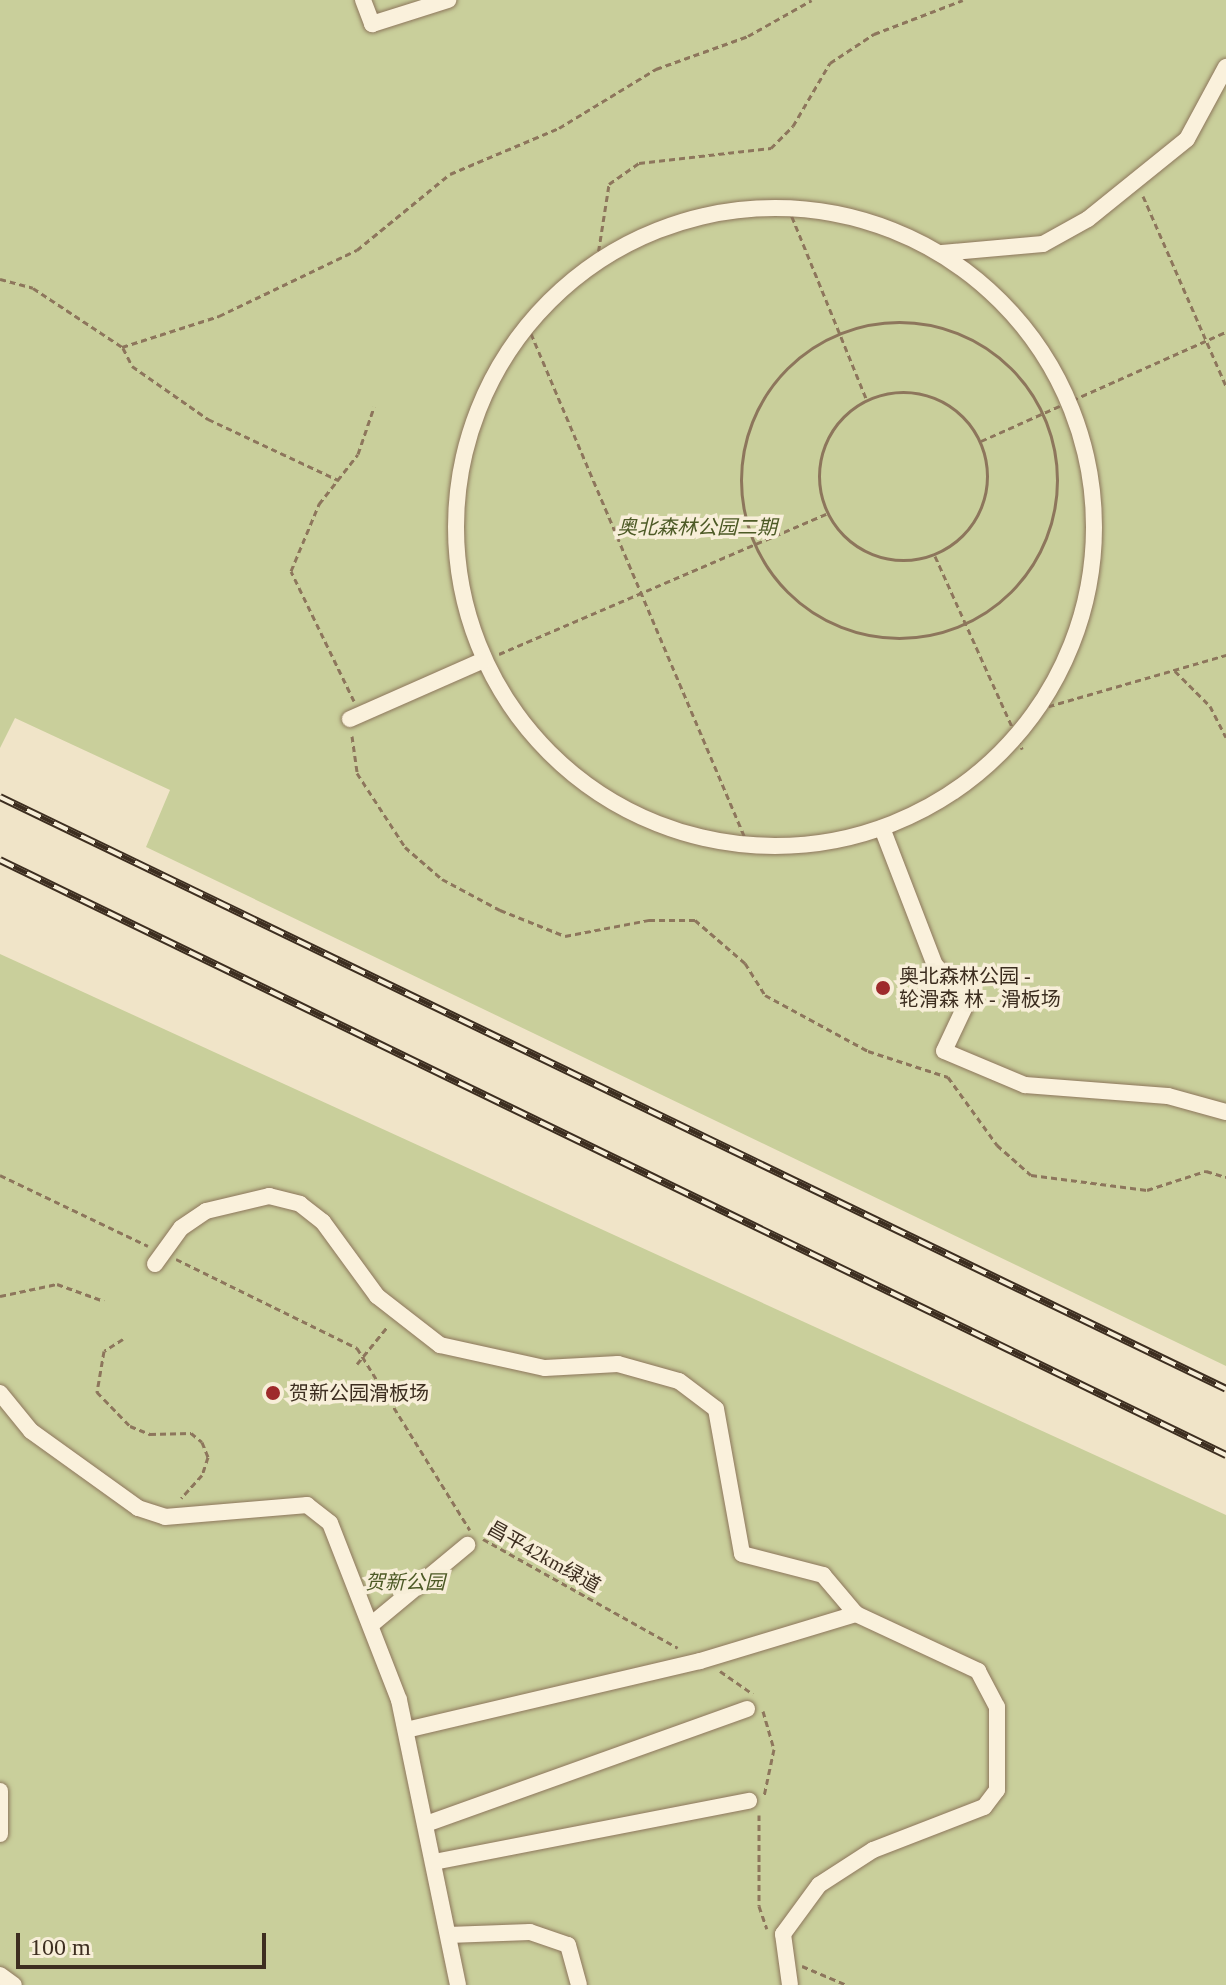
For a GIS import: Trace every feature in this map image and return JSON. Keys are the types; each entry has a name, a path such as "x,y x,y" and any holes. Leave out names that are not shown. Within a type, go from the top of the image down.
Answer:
{"street":[{"path":"363,0 372,24 448,0"},
{"path":"942,253 1043,244 1088,219 1187,139 1226,67"},
{"path":"788,207 868,221 942,253 995,294 1030,333 1071,401 1093,479 1095,559 1076,638 1017,745 953,793 882,828 808,844 748,845 657,822 564,767 519,718 484,660 462,593 458,494 464,451 488,385 527,324 597,261 656,230 721,211 788,207"},
{"path":"350,719 484,660"},
{"path":"882,828 935,965 968,1000 944,1051 1025,1085 1168,1096 1226,1112"},
{"path":"158,1258 206,1211 269,1196 300,1204 323,1222 397,1313 422,1335 469,1356 545,1368 618,1364 704,1395 716,1409 742,1554 823,1575 856,1614 978,1671 997,1707 997,1790 984,1807 842,1866 819,1885 780,1949 790,1985"},
{"path":"0,1393 31,1431 138,1508 165,1517 307,1505 330,1523 372,1624 406,1730 458,1985"},
{"path":"372,1624 467,1545"},
{"path":"406,1730 700,1661 856,1614"},
{"path":"426,1824 747,1709"},
{"path":"0,1791 0,1834"},
{"path":"434,1862 749,1801"},
{"path":"448,1935 530,1932 568,1945 579,1985"},
{"path":"0,1975 14,1985"}],"path":[{"path":"122,347 219,316 357,250 450,174 559,128 666,64 748,36 812,0"},
{"path":"597,261 609,184 639,163 771,148 793,126 830,63 874,34 963,0"},
{"path":"1135,178 1226,386"},
{"path":"788,207 866,398"},
{"path":"0,279 33,288 122,347 132,366 208,419 338,480"},
{"path":"897,320 957,331 1009,364 1044,413 1059,474 1048,536 1015,589 964,625 916,638 866,635 820,618 781,587 754,546 739,484 750,422 784,368 837,332 897,320"},
{"path":"527,324 748,845"},
{"path":"981,441 1226,332"},
{"path":"899,390 932,395 961,413 981,441 986,495 958,540 934,555 903,561 872,555 845,539 826,514 817,481 822,448 839,419 866,398 899,390"},
{"path":"374,407 358,454 319,504 291,571 356,693 350,719 357,773 405,847 442,879 500,910 565,936 649,920 695,920 745,963 765,995 868,1051 948,1077 997,1145 1031,1175 1147,1190 1206,1171 1226,1177"},
{"path":"484,660 826,514"},
{"path":"934,555 1017,745"},
{"path":"1039,709 1226,655"},
{"path":"1175,671 1210,706 1226,737"},
{"path":"0,1175 158,1258 365,1355"},
{"path":"0,1296 57,1284 104,1301"},
{"path":"357,1364 397,1313"},
{"path":"123,1339 104,1351 97,1371 97,1392 107,1409 150,1434 191,1433 208,1457 202,1475 165,1517"},
{"name":"昌平42km绿道","path":"365,1355 472,1533 744,1684 772,1734 757,1825 759,1906 780,1949"},
{"path":"780,1949 847,1985"}],"green space":[{"name":"奥北森林公园二期","path":"0,0 1226,0 1226,1366 146,847 170,790 15,718 0,748"},
{"name":"贺新公园","path":"0,954 1226,1515 1226,1985 0,1985"}],"railway":[{"path":"0,797 1226,1389"},
{"path":"0,860 1226,1455"}],"place":[{"name":"奥北森林公园 - 轮滑森 林 - 滑板场","path":"883,988"},
{"name":"贺新公园滑板场","path":"273,1393"}]}
